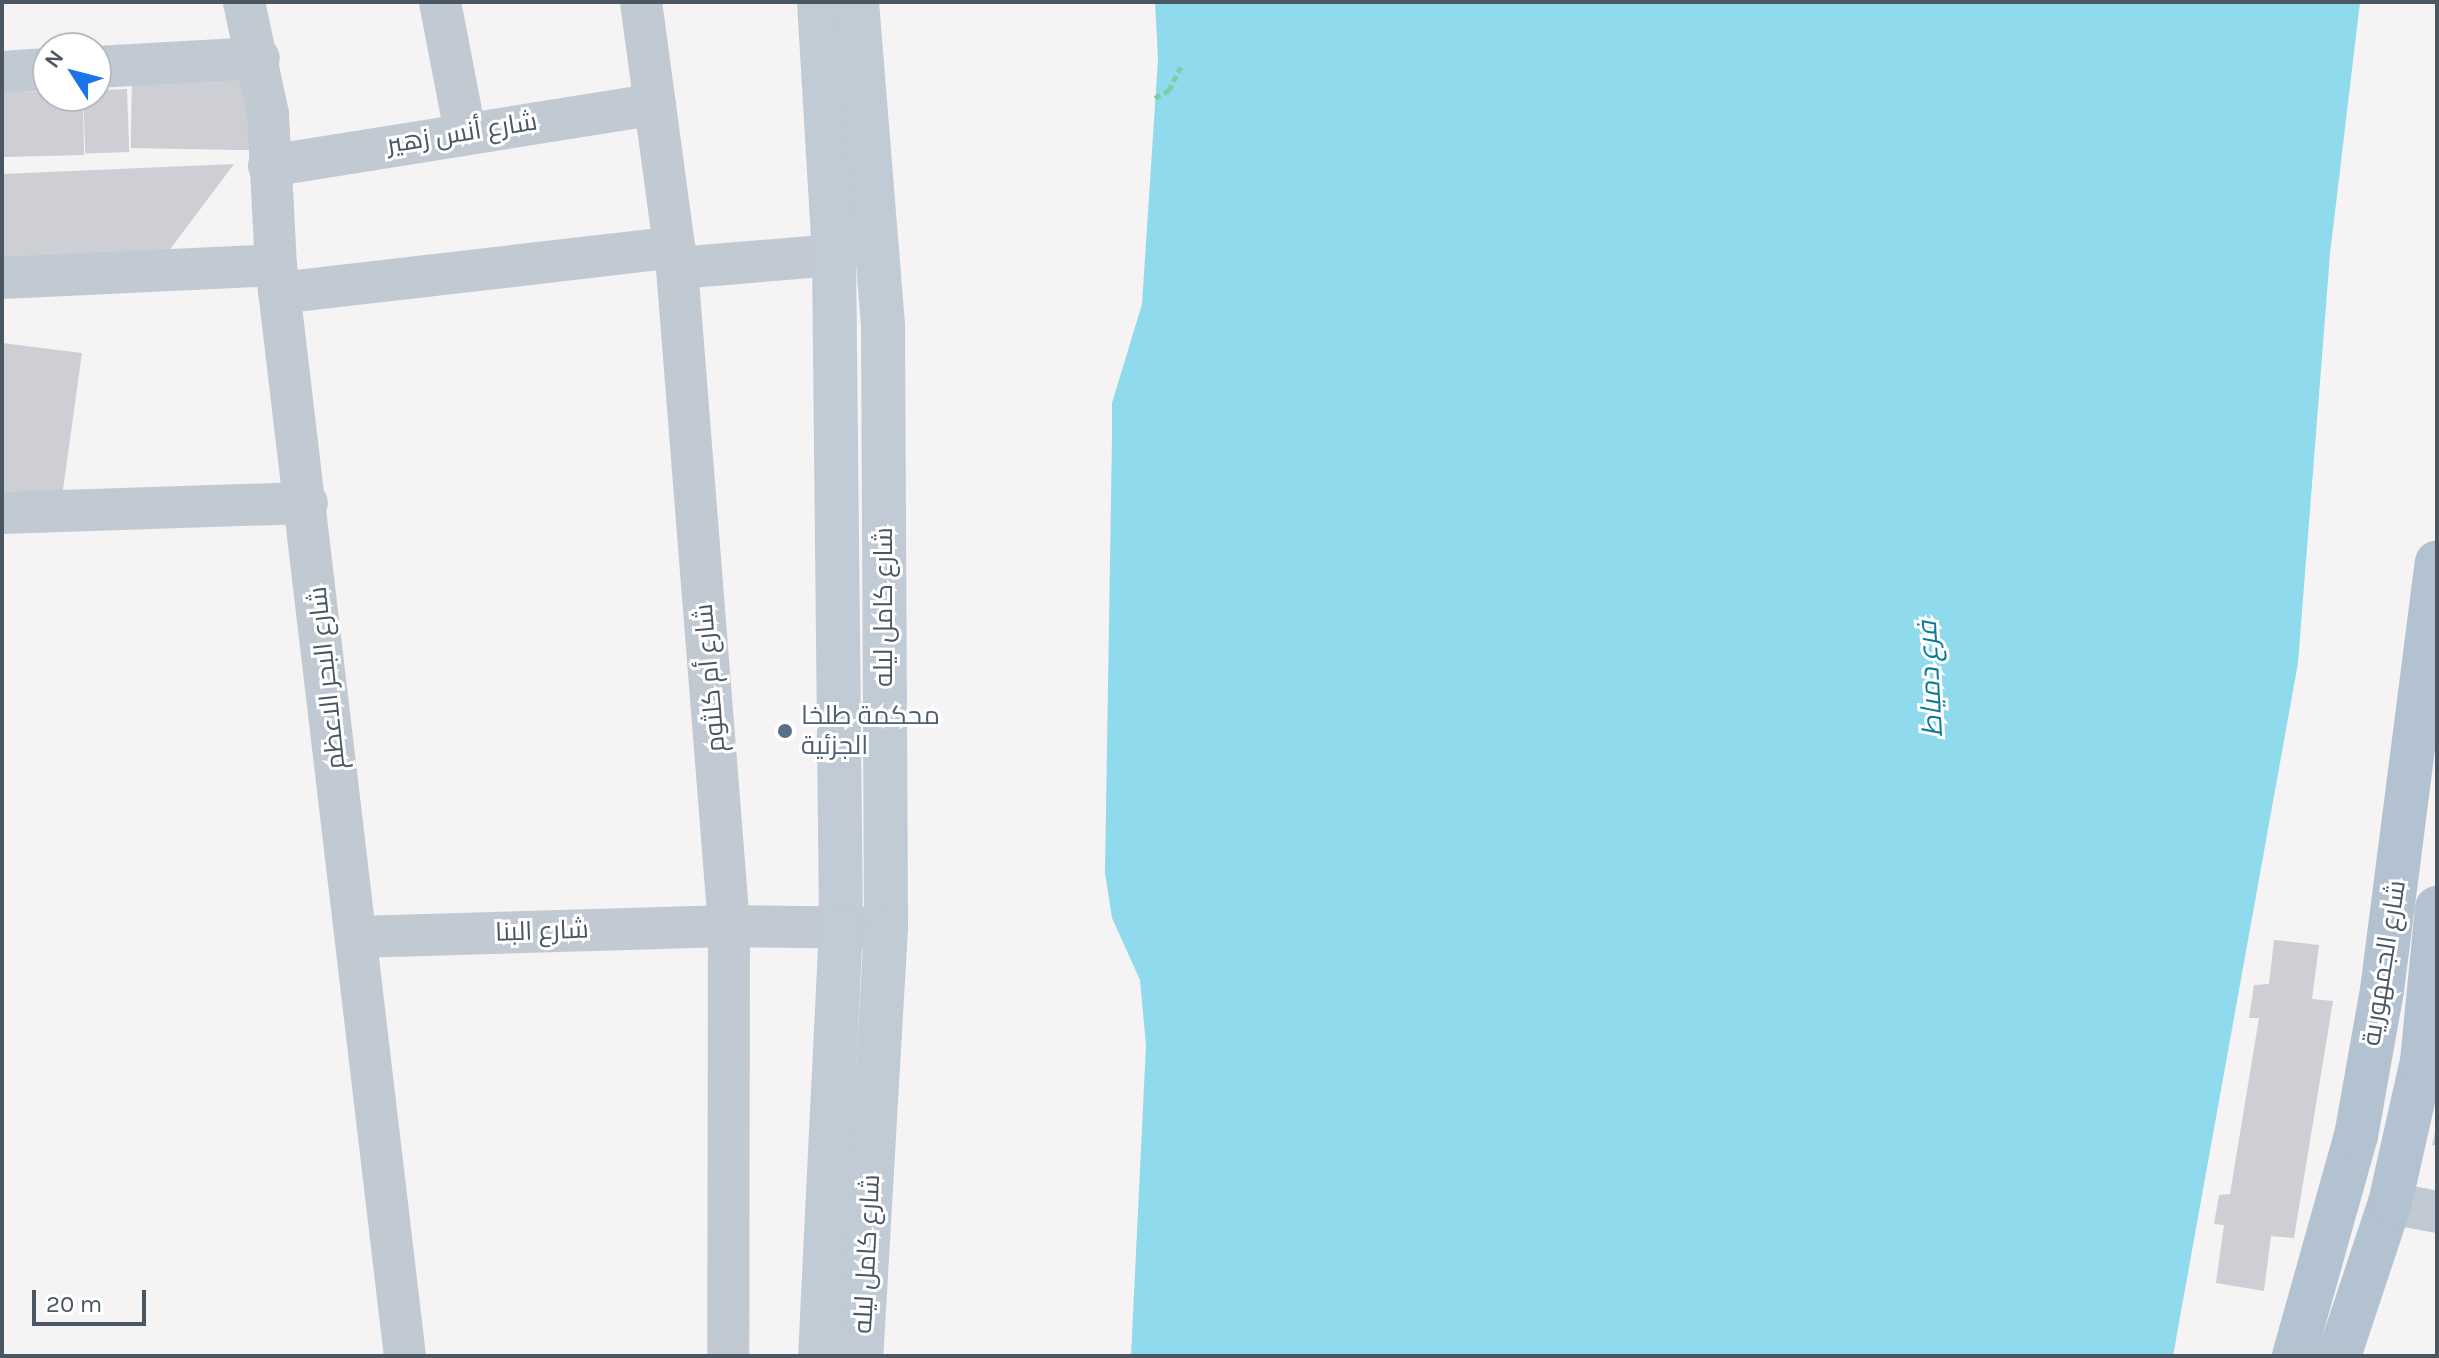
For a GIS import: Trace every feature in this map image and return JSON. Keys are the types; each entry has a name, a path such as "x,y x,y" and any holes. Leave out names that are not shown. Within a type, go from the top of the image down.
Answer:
{"main road":[{"name":"شارع الجمهورية","path":"2294,1356 2356,1136 2377,1019 2437,563"},
{"name":"شارع الجمهورية","path":"2339,1356 2390,1203 2430,1062 2437,908"}],"street":[{"name":"شارع البحر الاعظم","path":"244,2 259,58 278,279 307,503 405,1356"},
{"path":"440,2 465,132"},
{"name":"شارع أم كلثوم","path":"641,2 676,258 729,926 728,1356"},
{"name":"شارع كامل ليله","path":"819,2 834,255 841,928 820,1356"},
{"name":"شارع كامل ليله","path":"857,2 883,327 886,928 861,1356"},
{"path":"112,66 259,58"},
{"path":"2,72 32,70"},
{"name":"شارع أنس زهير","path":"269,166 465,132 655,104"},
{"path":"2,278 278,279 676,258 834,255"},
{"path":"2,513 307,503"},
{"name":"شارع البنا","path":"356,937 729,926 886,928"},
{"path":"2390,1203 2437,1212"}],"path":[{"path":"1155,98 1169,90 1181,66"}],"water":[{"name":"فرع دمياط","path":"1155,2 2360,2 2330,254 2298,663 2173,1356 1131,1356 1146,1045 1140,980 1112,918 1105,873 1112,403 1142,304 1158,59"}],"building":[{"path":"132,75 255,77 254,150 131,148"},
{"path":"127,89 129,152 85,153 84,112 112,112 112,90"},
{"path":"32,91 32,112 83,112 84,155 2,157 2,92"},
{"path":"234,164 165,256 2,264 2,174"},
{"path":"2,343 82,353 61,504 2,502"},
{"path":"2274,940 2319,945 2312,999 2333,1001 2294,1238 2271,1236 2264,1291 2216,1283 2224,1225 2214,1224 2219,1195 2230,1194 2259,1018 2249,1018 2254,985 2269,984"},
{"path":"2437,1124 2437,1146 2432,1145"}],"place":[{"name":"محكمة طلخا الجزئية","path":"785,731"}]}
